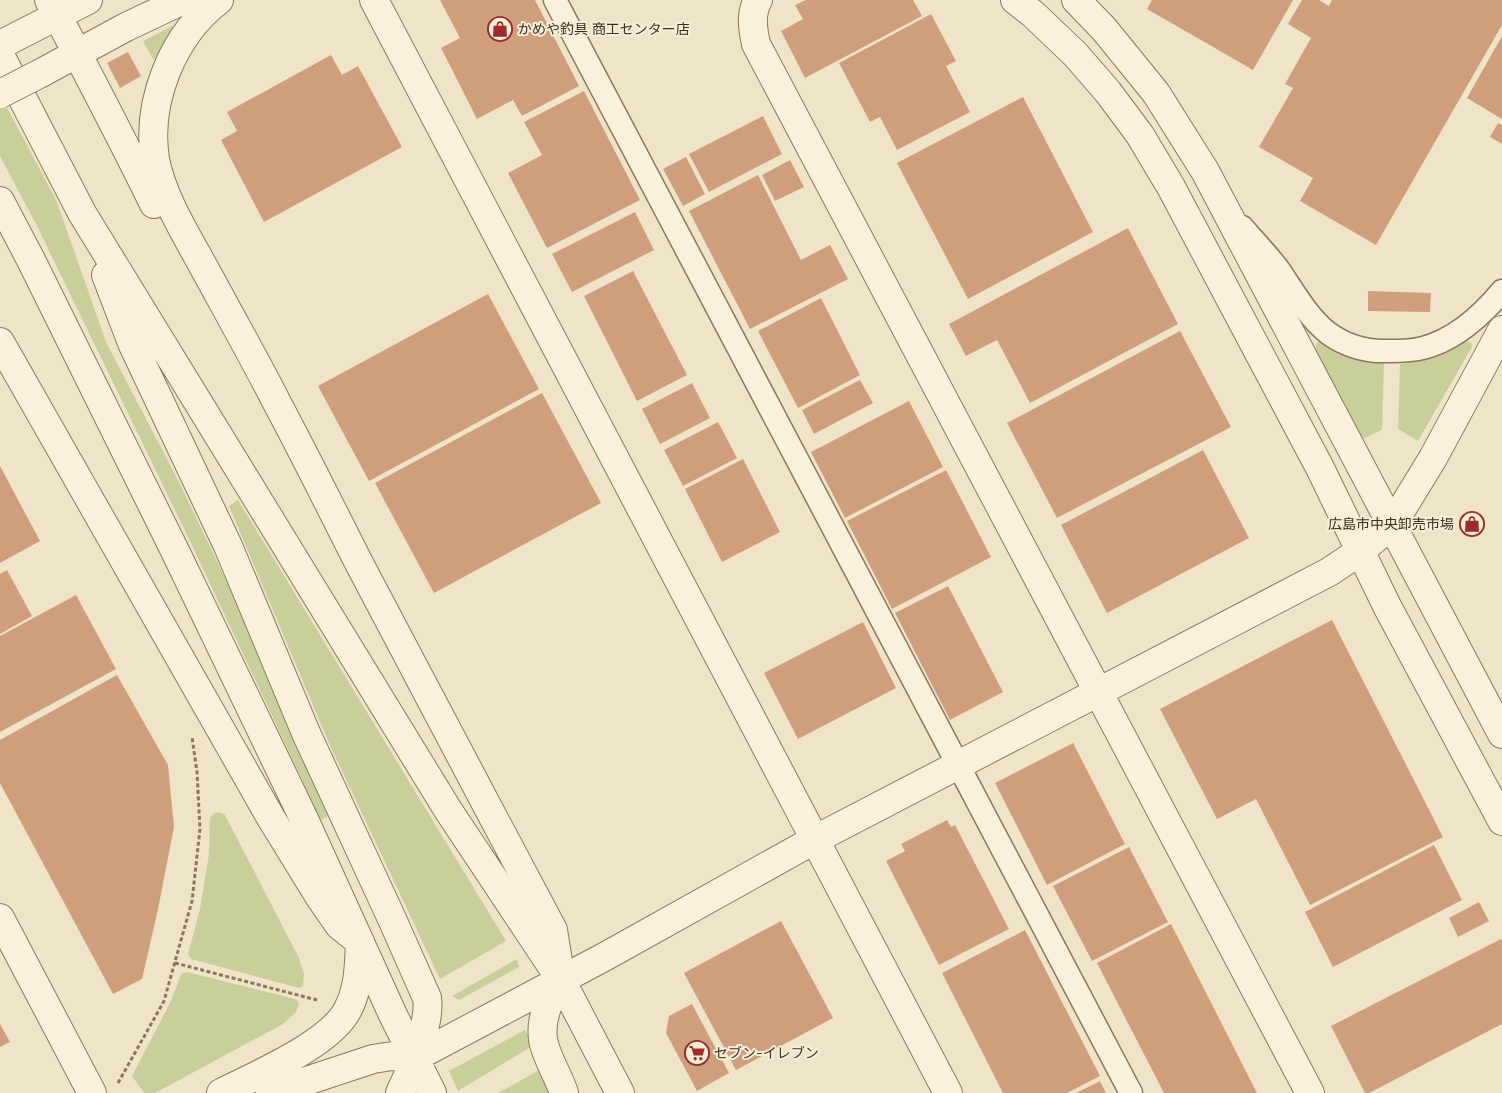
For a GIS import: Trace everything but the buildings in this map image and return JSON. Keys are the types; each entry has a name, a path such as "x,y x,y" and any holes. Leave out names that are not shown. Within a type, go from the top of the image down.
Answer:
{"street":[{"path":"11,40 53,8 88,0"},
{"path":"0,94 126,27 183,0"},
{"path":"219,0 207,9 188,30 169,66 156,109 154,140 155,156 160,178 170,202 279,405 366,576 553,930 561,980 549,1000 544,1013 543,1040 564,1093"},
{"path":"374,0 948,1093"},
{"path":"555,0 1131,1093"},
{"path":"758,0 752,25 756,44 1310,1093"},
{"path":"1015,0 1034,14 1075,54 1108,92 1140,135 1171,187 1320,468 1359,552 1502,821"},
{"path":"1076,0 1104,28 1156,93 1182,131 1224,205 1502,734"},
{"path":"53,8 76,54 106,105 155,205 190,260 234,343 279,405"},
{"path":"0,55 82,213 448,810 561,980 620,1093"},
{"path":"0,201 176,553 304,819 432,1093"},
{"path":"1224,205 1278,268 1294,294 1312,316 1329,333 1350,346 1382,352 1409,351 1435,344 1472,321 1502,291"},
{"path":"82,213 132,343 228,546 306,733 427,998 427,1016 414,1058 400,1093"},
{"path":"270,1093 373,1059 392,1056 414,1058 561,980 814,840 1329,572 1359,552 1392,525 1433,458 1502,330"},
{"path":"0,342 271,818 319,896 339,924 360,942"},
{"path":"0,918 92,1093"},
{"path":"222,1093 306,1048 328,1033 341,1021 350,1005 356,984 360,942"}],"path":[{"path":"117,1083 164,1002 192,901 200,829 197,772 192,737"},
{"path":"175,963 317,1000"}],"green space":[{"path":"172,26 174,30 162,46 158,60 153,59 143,41"},
{"path":"0,94 57,202 106,342 179,482 228,584 328,816 321,820 189,539 37,226 0,156"},
{"path":"1319,341 1354,359 1368,363 1384,363 1382,430 1365,438 1360,437 1316,351 1316,344"},
{"path":"1467,341 1471,343 1472,347 1418,441 1398,429 1400,364 1435,356"},
{"path":"238,500 506,941 440,979 328,741 229,506"},
{"path":"219,812 225,815 299,958 304,974 303,986 299,988 191,959 188,954 200,909 209,854 210,818 213,814"},
{"path":"517,959 519,967 459,1000 452,996"},
{"path":"187,972 295,999 299,1003 296,1012 283,1024 155,1093 144,1093 132,1076 171,1001 181,974"},
{"path":"525,1030 534,1045 458,1091 449,1071"},
{"path":"543,1068 553,1093 498,1093"}],"place":[{"name":"かめや釣具 商工センター店","path":"500,29"},
{"name":"広島市中央卸売市場","path":"1472,524"},
{"name":"セブン-イレブン","path":"697,1053"}]}
